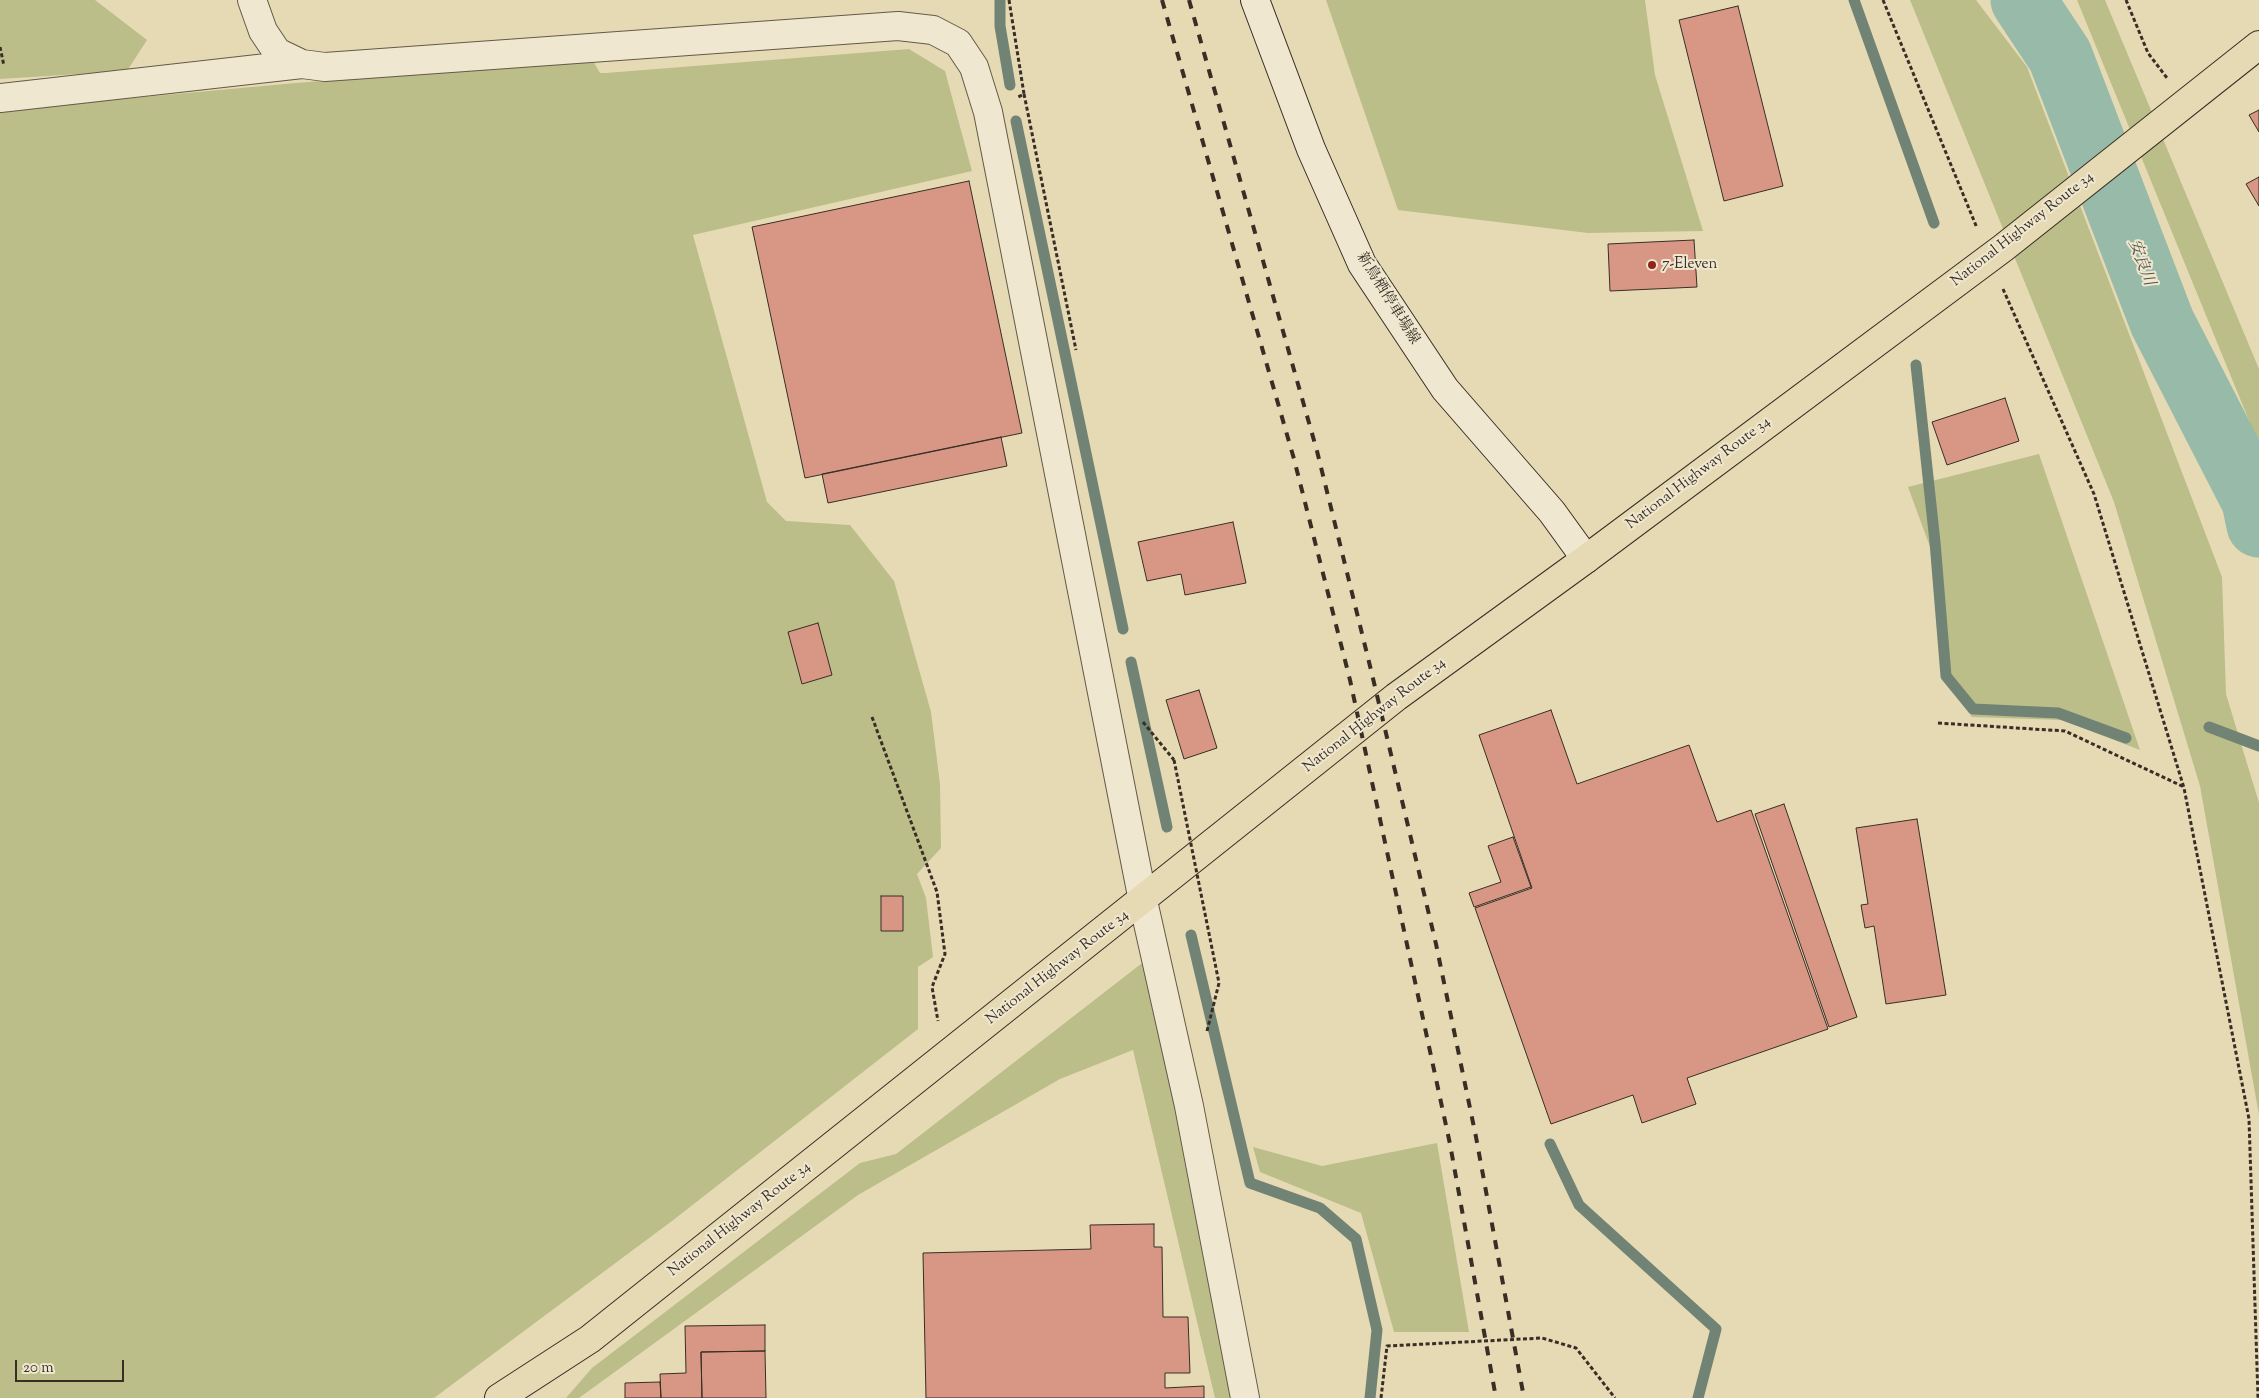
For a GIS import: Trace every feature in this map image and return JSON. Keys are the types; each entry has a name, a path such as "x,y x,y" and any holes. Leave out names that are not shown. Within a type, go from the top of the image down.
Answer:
{"highway":[{"name":"National Highway Route 34","path":"499,1398 590,1339 1143,901 1396,697 1586,559 1996,252 2259,45"}],"street":[{"path":"252,0 263,31 277,52 302,64"},
{"name":"新鳥栖停車場線","path":"1255,0 1311,149 1362,264 1445,389 1552,512 1586,559"},
{"path":"0,98 302,64 335,66 898,26 933,30 958,42 974,67 988,112 1143,901 1189,1106 1244,1398"}],"path":[{"path":"1009,0 1024,94 1076,350"},
{"path":"1883,0 1996,252 2094,494 2184,788 2249,1119 2258,1398"},
{"path":"2126,0 2148,53 2167,78 2173,113"},
{"path":"988,112 1024,94"},
{"path":"1138,715 1174,760 1218,983"},
{"path":"872,717 938,892 944,954 932,987 938,1020 958,1047"},
{"path":"1938,723 2065,731 2184,788"},
{"path":"1381,1398 1387,1346 1542,1338 1576,1348 1615,1398"}],"green space":[{"path":"0,0 95,0 147,40 127,71 0,79"},
{"path":"1326,0 1645,0 1655,75 1703,231 1588,233 1398,210"},
{"path":"1910,0 1976,0 2027,67 2222,577 2226,694 2259,803 2259,1115 2200,786 2114,502"},
{"path":"2077,0 2105,0 2259,369 2259,445"},
{"path":"909,49 945,71 972,171 693,235 767,502 786,521 850,525 894,581 931,712 940,784 941,848 917,874 926,898 933,957 918,967 918,1029 672,1221 434,1398 0,1398 0,110 592,59 600,73 606,73"},
{"path":"2039,454 2140,750 2062,720 1972,717 1942,678 1933,555 1908,487"},
{"path":"1146,960 1234,1398 1215,1398 1133,1050 1060,1079 858,1195 579,1398 566,1398 592,1368 860,1163 896,1154"},
{"path":"1437,1143 1469,1332 1394,1332 1361,1213 1260,1172 1253,1147 1322,1166"}],"building":[{"path":"1738,6 1783,186 1724,201 1679,20"},
{"path":"2259,110 2259,132 2249,115"},
{"path":"2259,177 2259,206 2246,184"},
{"path":"969,181 1022,433 805,478 752,227"},
{"name":"7-Eleven","path":"1694,240 1697,287 1610,291 1608,244"},
{"path":"2005,398 2019,441 1947,465 1932,422"},
{"path":"1001,437 1007,466 828,503 822,474"},
{"path":"1233,522 1246,583 1185,595 1181,574 1147,581 1138,542"},
{"path":"818,623 832,675 802,684 788,632"},
{"path":"1199,690 1217,748 1184,759 1166,700"},
{"path":"1551,710 1577,784 1689,745 1717,822 1751,810 1828,1029 1687,1078 1696,1104 1642,1123 1633,1095 1551,1124 1475,908 1532,888 1479,735"},
{"path":"1784,804 1857,1017 1829,1027 1755,814"},
{"path":"1917,819 1946,995 1886,1004 1874,926 1865,928 1861,905 1868,904 1856,828"},
{"path":"1513,837 1531,887 1474,907 1469,893 1501,882 1488,846"},
{"path":"881,896 903,896 903,931 881,931"},
{"path":"1154,1224 1154,1247 1162,1247 1163,1317 1188,1317 1190,1373 1165,1373 1165,1388 1204,1386 1204,1398 926,1398 923,1253 1091,1249 1090,1225"},
{"path":"765,1325 765,1351 701,1352 702,1398 661,1398 660,1374 686,1373 685,1326"},
{"path":"765,1351 766,1398 702,1398 701,1352"},
{"path":"660,1382 661,1398 625,1398 625,1383"}],"waterway":[{"path":"1000,0 1000,26 1010,85"},
{"path":"1854,0 1934,223"},
{"name":"安良川","path":"2023,0 2060,56 2162,322 2254,501 2259,525"},
{"path":"1016,121 1123,629"},
{"path":"1916,365 1935,542 1946,676 1973,709 2058,713 2126,738"},
{"path":"1131,662 1167,827"},
{"path":"2209,727 2259,746"},
{"path":"1191,935 1250,1183 1320,1208 1356,1239 1377,1330 1370,1398"},
{"path":"1550,1144 1579,1205 1716,1329 1698,1398"}],"railway":[{"path":"1162,0 1294,459 1350,680 1450,1144 1496,1398"},
{"path":"1189,0 1317,451 1371,670 1436,944 1476,1137 1524,1398"}],"place":[{"name":"7-Eleven","path":"1652,265"}]}
